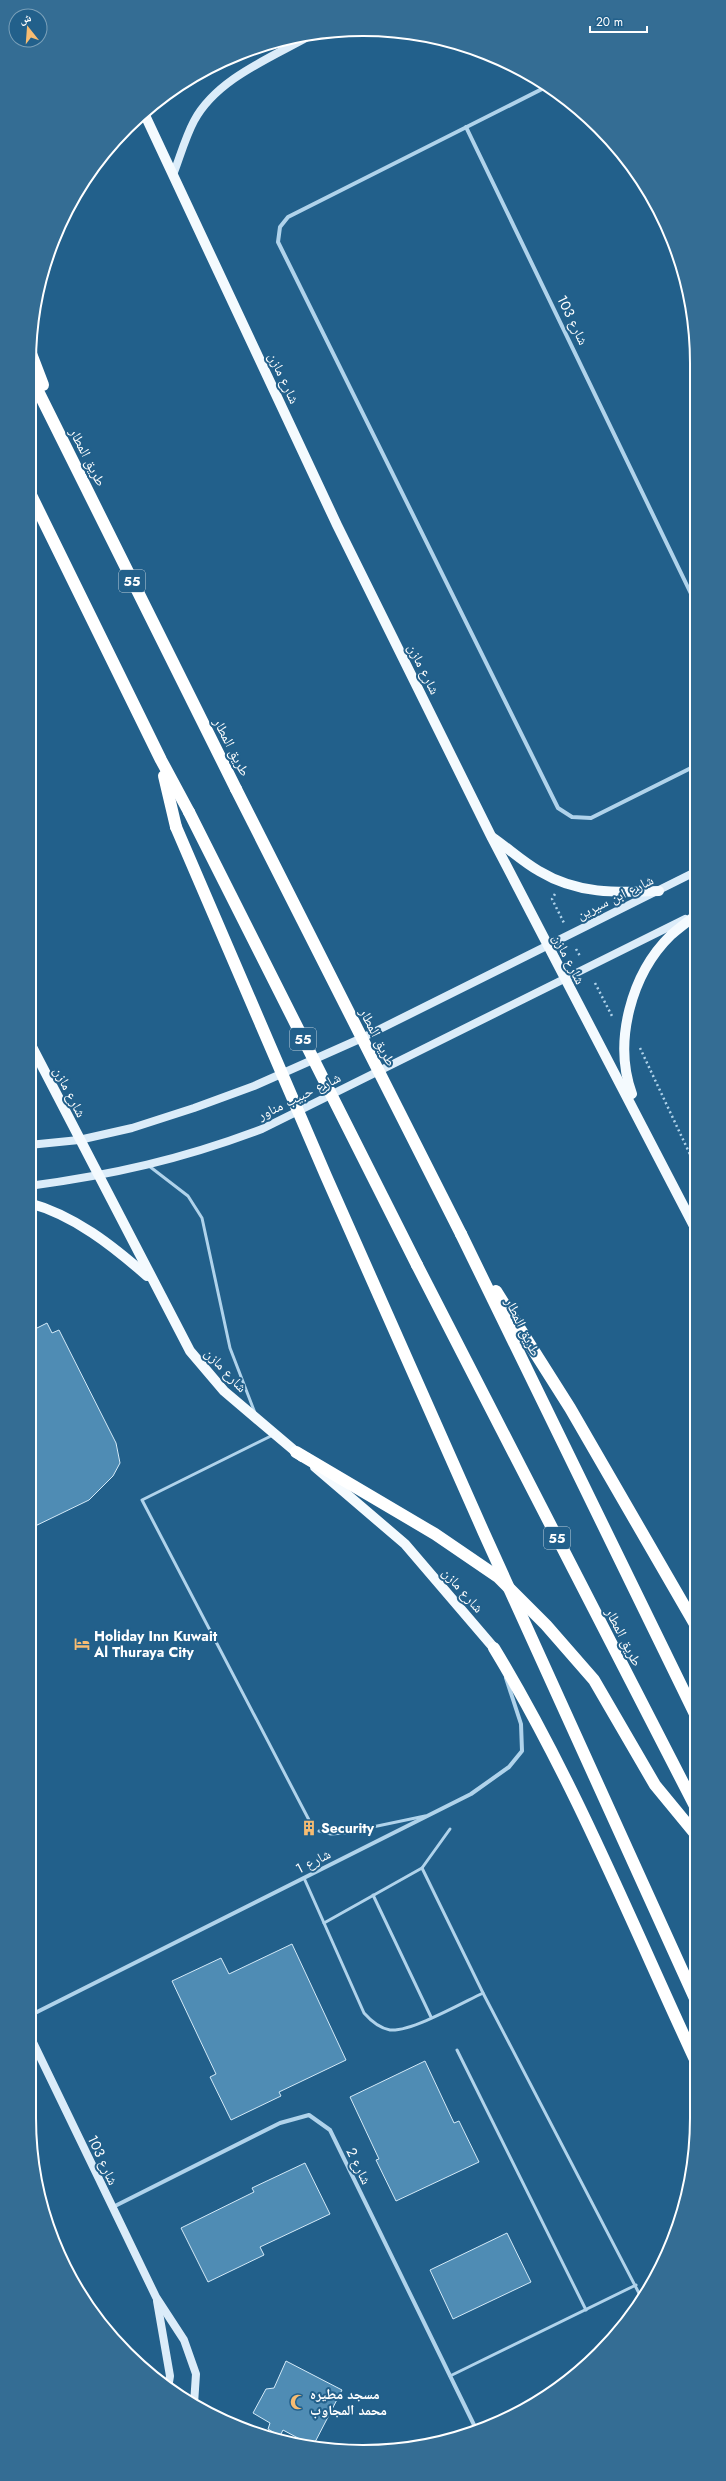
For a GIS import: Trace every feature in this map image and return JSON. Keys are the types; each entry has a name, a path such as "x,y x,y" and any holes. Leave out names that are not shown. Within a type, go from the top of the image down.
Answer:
{"highway":[{"path":"36,368 62,441"},
{"name":"طريق المطار","path":"36,387 236,789 462,1236 690,1704"},
{"name":"طريق المطار","path":"36,505 160,760 189,812 417,1265 690,1798"},
{"path":"160,760 176,827 326,1176 490,1548 690,1988"},
{"path":"462,1236 570,1408 690,1616"},
{"path":"296,1452 435,1534 498,1577 546,1624 594,1680 655,1785 690,1828"},
{"path":"494,1648 524,1697 563,1771 690,2049"}],"main road":[{"name":"شارع مازن","path":"146,118 338,525 491,836 564,981 642,1123 690,1218"},
{"path":"491,836 538,871 562,884 593,892 658,891"},
{"path":"642,1123 627,1081 624,1036 632,999 647,965 670,936 690,919"},
{"name":"شارع مازن","path":"36,1055 97,1177 190,1351 224,1391 405,1544 494,1648"},
{"path":"36,1206 76,1223 117,1249 153,1281"}],"street":[{"path":"173,175 194,120 217,94 233,80 300,42"},
{"path":"542,89 288,217 280,228 278,242 558,808 572,817 591,818 690,768"},
{"name":"شارع 103","path":"466,127 690,592"},
{"name":"شارع ابن سيرين","path":"547,946 690,875"},
{"path":"564,981 690,918"},
{"name":"شارع حبيب مناور","path":"36,1144 79,1140 132,1128 194,1108 254,1086 362,1038 547,946"},
{"name":"شارع حبيب مناور","path":"36,1185 97,1177 149,1166 208,1150 262,1129 564,981"},
{"name":"شارع 1","path":"36,2012 471,1794 509,1767 522,1751 521,1724 494,1648"},
{"name":"شارع 103","path":"36,2049 111,2208 156,2297 184,2340 191,2356 196,2374 194,2398"},
{"name":"شارع 2","path":"111,2208 280,2123 309,2115 330,2130 474,2425"},
{"name":"شارع 103","path":"156,2297 168,2360 169,2381"}],"lane":[{"path":"149,1166 188,1196 202,1218 230,1348 259,1422"},
{"path":"275,1435 142,1500 309,1820"},
{"path":"319,1831 331,1834 344,1833 374,1825 429,1815"},
{"path":"324,1923 422,1868 450,1829"},
{"path":"422,1868 483,1993 639,2293"},
{"path":"304,1878 364,2014 371,2021 388,2030 398,2030 431,2017 483,1993"},
{"path":"373,1895 431,2017"},
{"path":"457,2050 586,2310"},
{"path":"450,2376 636,2285"}],"path":[{"path":"558,890 552,899 566,927"},
{"path":"595,983 615,1021"},
{"path":"639,1047 690,1153"}],"building":[{"path":"47,1323 52,1333 59,1330 116,1443 120,1463 113,1476 89,1500 36,1526 36,1328"},
{"path":"292,1944 346,2060 279,2092 281,2096 231,2120 210,2077 216,2074 172,1981 221,1958 229,1974"},
{"path":"425,2061 454,2123 459,2121 479,2162 396,2201 376,2160 379,2159 350,2097"},
{"path":"305,2163 330,2214 260,2247 264,2255 208,2282 181,2228 254,2192 252,2188"},
{"path":"507,2233 531,2282 453,2319 430,2270"},
{"name":"مسجد مطيره محمد المجاوب","path":"286,2361 342,2390 315,2441 300,2439 283,2430 281,2435 275,2433 268,2429 270,2423 253,2413 266,2389 274,2388"}],"place":[{"name":"Holiday Inn Kuwait Al Thuraya City","path":"82,1644"},
{"name":"Security","path":"309,1828"},
{"name":"مسجد مطيره محمد المجاوب","path":"298,2402"}]}
